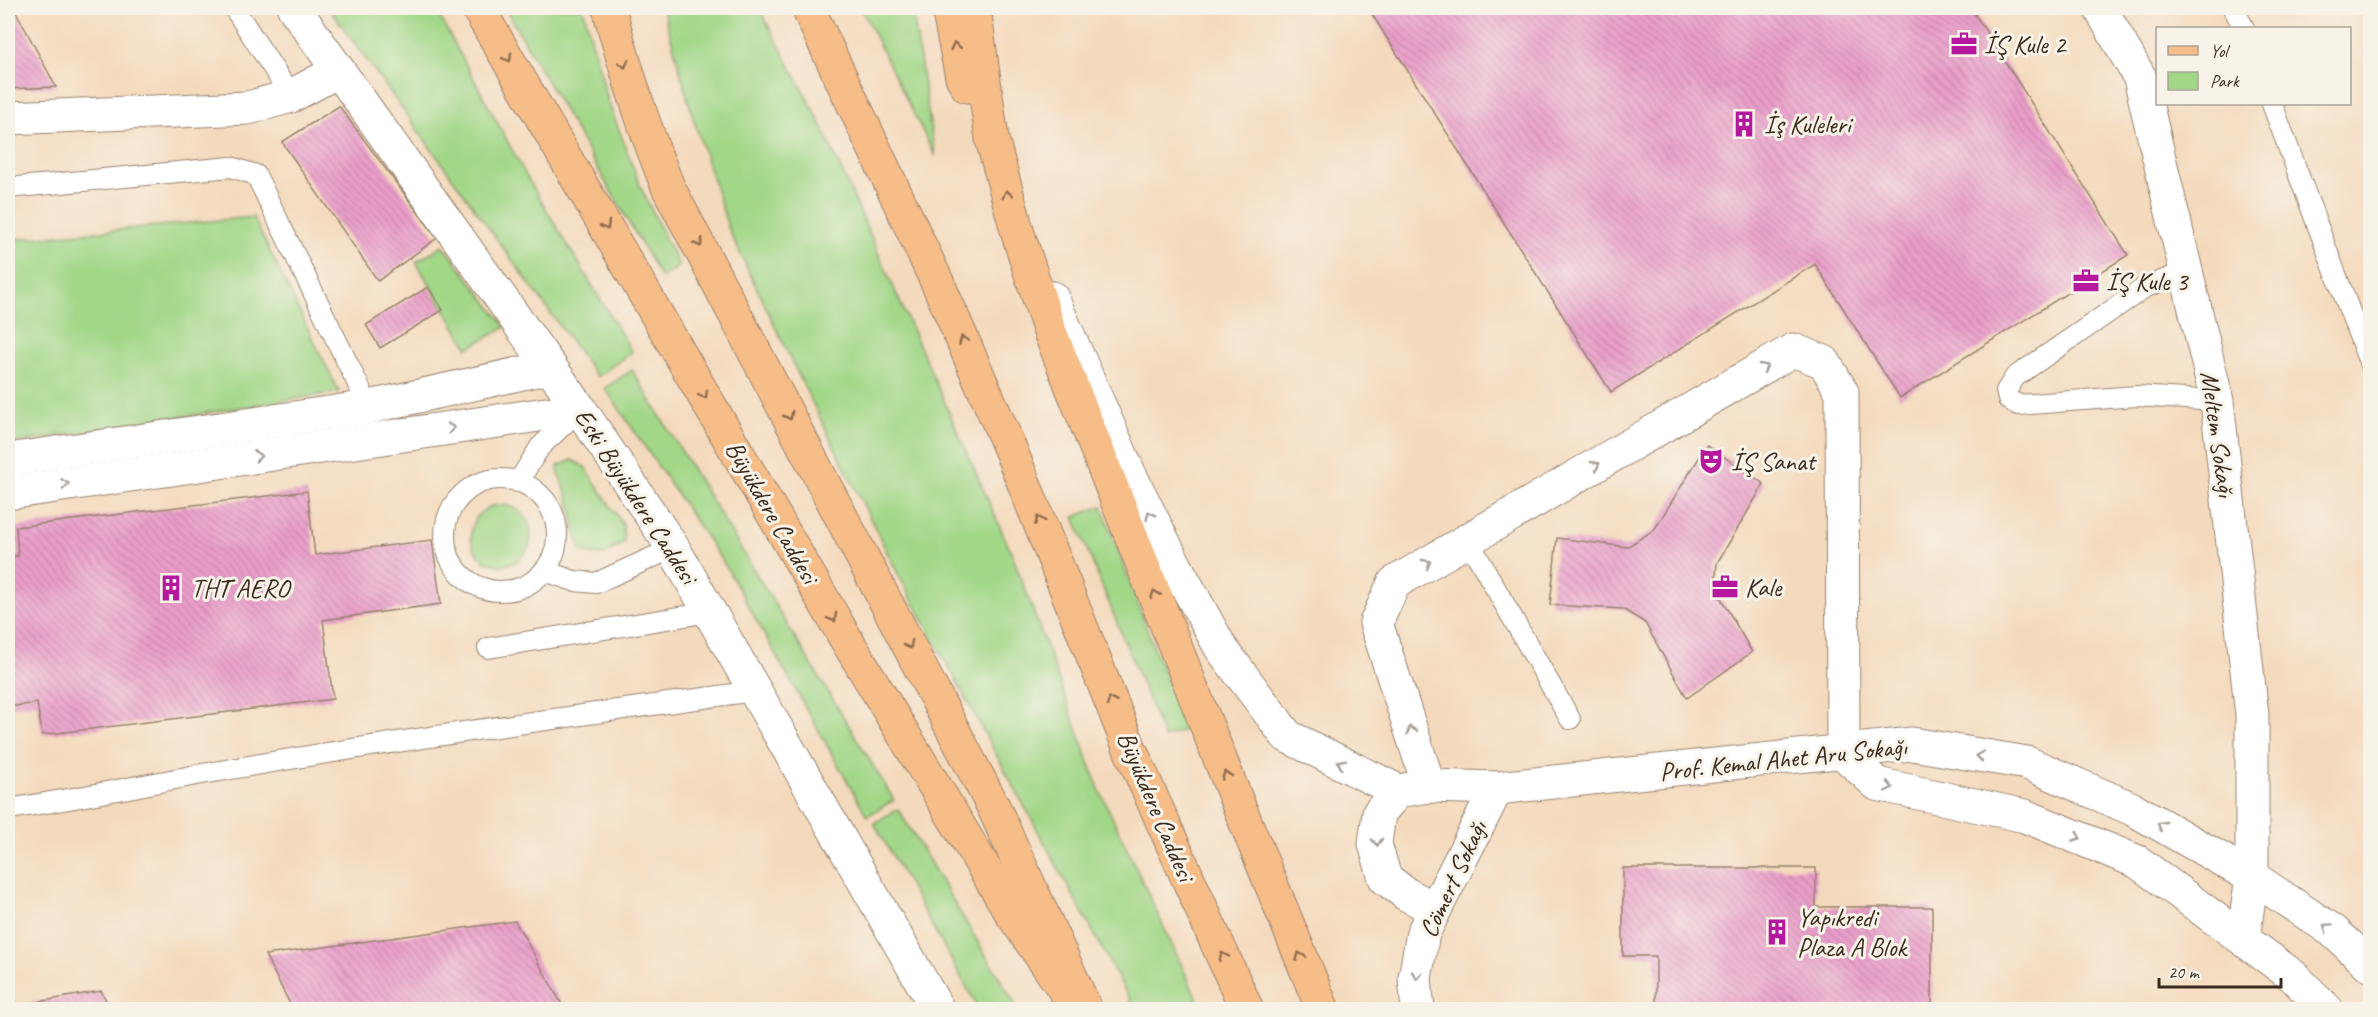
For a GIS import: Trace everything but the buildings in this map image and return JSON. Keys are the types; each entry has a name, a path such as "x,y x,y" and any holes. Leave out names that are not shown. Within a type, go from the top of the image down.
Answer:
{"main road":[{"name":"Büyükdere Caddesi","path":"478,8 846,639 1012,914 1077,1010"},
{"path":"609,8 646,134 668,187 993,806 1086,1010"},
{"name":"Büyükdere Caddesi","path":"808,8 857,107 939,286 1011,451 1130,749 1247,1010"},
{"path":"948,8 962,77 992,139"},
{"path":"974,8 992,139 1018,234 1050,332 1236,799 1323,1010"}],"street":[{"name":"Eski Büyükdere Caddesi","path":"294,8 580,409 673,548 938,1010"},
{"name":"Meltem Sokağı","path":"2100,8 2149,73 2187,271 2217,400 2252,715 2252,877 2243,939"},
{"path":"8,118 248,108 291,96 338,71"},
{"path":"1018,234 1055,304 1130,475 1174,565 1221,648 1287,736 1414,788"},
{"path":"1414,788 1376,623 1394,583 1793,350 1824,362 1842,392 1843,753 1877,784 2025,816 2138,862 2293,976 2327,1010"},
{"path":"8,460 369,407 550,367"},
{"path":"8,493 580,409"},
{"name":"Prof. Kemal Ahet Aru Sokağı","path":"1414,788 1497,788 1912,744 2027,763 2135,810 2252,877 2333,931 2370,965"},
{"path":"1414,788 1379,813 1375,844 1385,878 1406,894 1435,909"},
{"name":"Cömert Sokağı","path":"1418,1010 1415,978 1424,933 1497,788"}],"lane":[{"path":"234,8 291,96"},
{"path":"2233,8 2242,27"},
{"path":"2272,105 2370,365"},
{"path":"8,188 231,166 256,175 369,407"},
{"path":"2187,271 2144,288 2128,298 2015,377 2006,391 2008,399 2018,405 2136,396 2217,400"},
{"path":"518,482 540,447 580,409"},
{"path":"492,480 518,482 543,499 553,515 557,534 554,553 545,572 531,583 513,590 494,591 467,579 449,558 445,542 445,525 451,508 461,495 475,485 492,480"},
{"path":"1468,540 1570,719"},
{"path":"545,572 574,581 596,583 673,548"},
{"path":"488,648 710,612"},
{"path":"8,809 88,797 209,773 468,732 755,692"}],"green space":[{"path":"329,8 435,8 528,179 632,352 597,377"},
{"path":"505,8 583,8 608,101 641,188 679,266 661,278"},
{"path":"663,8 759,8 820,122 1012,554 1099,789 1202,1009 1135,1009 899,576 729,230 692,114"},
{"path":"861,8 912,8 935,156"},
{"path":"253,217 339,392 8,444 8,240"},
{"path":"443,245 506,327 468,348 416,262"},
{"path":"632,370 894,800 867,816 725,565 605,388"},
{"path":"572,460 585,467 623,525 624,543 604,555 583,553 577,539 558,466"},
{"path":"501,505 518,510 526,518 531,535 526,552 518,560 501,565 484,560 476,552 471,535 476,518 484,510"},
{"path":"1102,506 1155,651 1187,729 1164,738 1074,517"},
{"path":"898,809 1018,1009 979,1009 874,823"}],"place":[{"name":"İŞ Kule 2","path":"1964,44"},
{"name":"İş Kuleleri","path":"1744,124"},
{"name":"İŞ Kule 3","path":"2086,281"},
{"name":"İŞ Sanat","path":"1711,461"},
{"name":"Kale","path":"1725,587"},
{"name":"THT AERO","path":"171,588"},
{"name":"Yapıkredi Plaza A Blok","path":"1777,932"}]}
